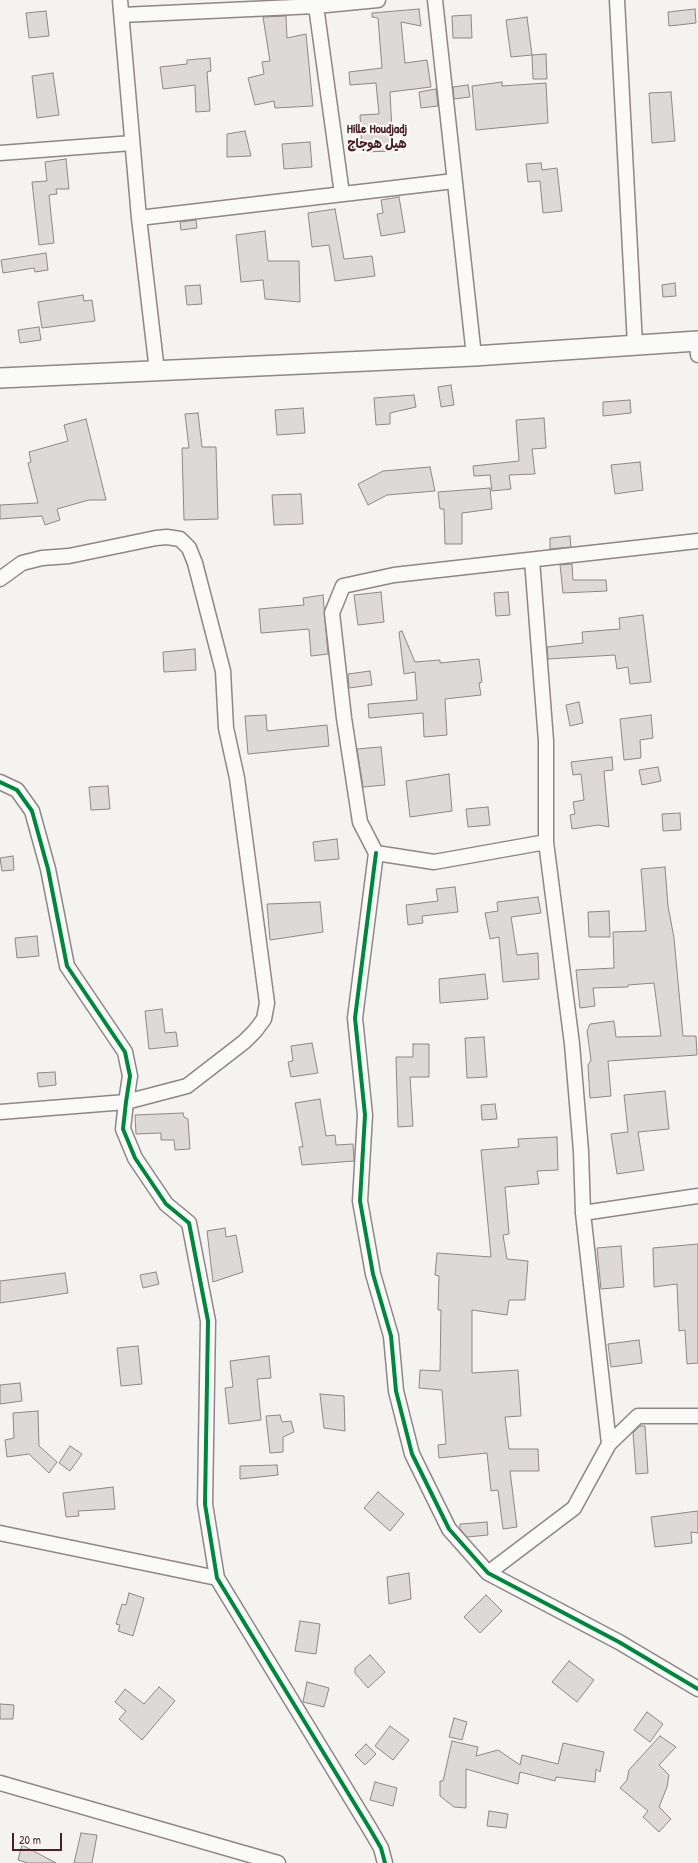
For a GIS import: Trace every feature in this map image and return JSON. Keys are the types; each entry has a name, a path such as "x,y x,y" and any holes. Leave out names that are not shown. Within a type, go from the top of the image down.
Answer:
{"street":[{"path":"120,0 138,218 157,371"},
{"path":"122,15 316,6 378,0"},
{"path":"435,0 474,356"},
{"path":"617,0 635,345"},
{"path":"316,6 342,194"},
{"path":"0,153 132,144"},
{"path":"138,218 454,181"},
{"path":"0,378 474,356 635,345 698,346"},
{"path":"0,579 22,562 42,558 69,556 156,538 167,537 180,539 189,548 195,563 223,671 226,728 237,778 268,1003 264,1019 255,1031 244,1042 187,1086 126,1102 0,1112"},
{"path":"698,541 394,575 343,586 332,613 344,718 360,822 376,854 355,1018 365,1116 360,1200 373,1274 391,1336 396,1391 412,1454 448,1529 488,1573 619,1642 698,1689"},
{"path":"532,560 546,741 546,842 572,1044 581,1152 583,1213 609,1444"},
{"path":"0,782 17,790 32,811 48,869 67,966 125,1052 130,1076 124,1129 134,1158 166,1204 189,1223 208,1321 205,1504 217,1578 370,1829 381,1848 384,1863"},
{"path":"376,854 434,862 546,842"},
{"path":"583,1213 698,1196"},
{"path":"488,1573 574,1508 609,1444 638,1416 698,1416"},
{"path":"0,1533 217,1578"},
{"path":"0,1783 262,1861 278,1863"}],"building":[{"path":"419,9 421,26 401,22 405,63 427,60 431,87 390,92 393,151 362,152 360,115 379,114 376,83 350,85 349,72 382,68 378,18 372,17 372,13"},
{"path":"695,9 696,23 669,26 668,12"},
{"path":"46,11 49,36 29,38 26,13"},
{"path":"471,15 472,38 453,38 452,16"},
{"path":"286,16 287,38 306,34 313,106 275,108 274,101 255,105 248,78 264,74 262,62 270,61 263,17"},
{"path":"527,17 532,55 511,57 506,20"},
{"path":"546,54 547,79 533,79 532,55"},
{"path":"210,58 211,71 207,72 210,111 196,112 195,85 163,89 160,67 187,64 187,60"},
{"path":"53,73 59,115 37,118 32,76"},
{"path":"502,82 502,86 546,83 548,123 476,130 472,86"},
{"path":"468,85 470,97 454,99 453,87"},
{"path":"436,89 438,106 421,108 419,92"},
{"path":"671,92 675,141 652,143 649,93"},
{"path":"245,131 251,156 227,157 227,134"},
{"path":"310,142 312,167 284,169 282,144"},
{"path":"66,159 69,189 56,189 57,194 49,195 54,243 39,245 32,182 47,181 45,162"},
{"path":"541,163 542,170 557,168 562,211 543,213 540,181 528,182 526,164"},
{"path":"399,197 405,232 381,236 377,214 383,213 381,200"},
{"path":"335,209 344,259 372,256 375,276 335,281 329,245 312,247 308,213"},
{"path":"196,220 197,228 181,230 180,222"},
{"path":"265,231 268,261 299,261 300,302 265,299 263,280 241,282 236,235"},
{"path":"46,253 48,270 35,272 34,268 3,273 1,260"},
{"path":"675,283 676,296 663,297 662,285"},
{"path":"200,285 202,304 187,305 185,286"},
{"path":"83,295 84,301 92,300 95,321 42,328 38,302"},
{"path":"39,327 41,340 20,343 18,330"},
{"path":"451,385 454,405 441,407 438,387"},
{"path":"414,395 416,407 390,413 390,424 376,425 374,398"},
{"path":"630,400 631,413 603,416 603,402"},
{"path":"303,408 305,433 277,435 275,410"},
{"path":"198,413 202,447 216,447 218,519 184,520 182,448 189,448 185,414"},
{"path":"544,418 546,448 532,449 535,474 509,475 511,489 492,491 490,475 474,476 473,466 519,461 516,420"},
{"path":"86,419 106,500 89,500 57,509 60,520 45,525 42,516 0,519 0,505 38,503 28,463 31,462 29,452 68,441 64,425"},
{"path":"640,462 643,490 615,494 611,465"},
{"path":"430,467 435,491 387,495 368,505 358,484 383,471"},
{"path":"490,488 492,509 462,513 462,544 445,544 444,509 440,509 438,492"},
{"path":"301,494 303,524 274,525 272,495"},
{"path":"570,536 571,547 550,549 550,538"},
{"path":"572,564 573,580 606,580 607,591 563,593 560,565"},
{"path":"381,592 384,622 358,625 354,595"},
{"path":"508,592 510,615 496,616 494,593"},
{"path":"323,595 328,654 311,656 309,629 261,633 259,609 304,605 303,598"},
{"path":"643,615 651,682 630,684 628,667 617,669 615,655 548,659 547,647 583,643 582,632 620,629 619,618"},
{"path":"402,631 415,662 440,660 440,663 479,659 482,682 479,683 481,695 445,699 447,735 424,737 423,713 369,718 368,704 417,700 415,672 404,674 399,632"},
{"path":"195,649 196,670 164,672 163,652"},
{"path":"370,671 372,685 349,688 348,674"},
{"path":"579,702 583,723 570,726 566,705"},
{"path":"266,715 267,731 327,725 329,746 248,754 245,716"},
{"path":"651,715 653,738 640,740 641,758 624,760 620,719"},
{"path":"381,747 385,785 363,787 357,749"},
{"path":"612,757 613,770 604,771 609,827 598,825 572,829 570,815 575,814 573,802 584,800 581,774 573,775 571,762"},
{"path":"658,767 661,781 642,785 639,770"},
{"path":"449,774 452,811 410,817 406,781"},
{"path":"108,786 110,809 91,810 89,787"},
{"path":"488,807 490,825 468,827 466,809"},
{"path":"680,813 681,830 663,831 662,814"},
{"path":"337,839 339,859 315,861 313,842"},
{"path":"13,856 14,870 2,871 0,858"},
{"path":"665,867 668,906 674,938 683,1036 696,1036 697,1055 608,1061 611,1096 590,1098 588,1065 591,1060 587,1031 590,1024 614,1021 616,1037 661,1036 654,983 628,985 628,987 593,988 595,1006 580,1008 576,970 614,968 613,932 646,931 641,869"},
{"path":"455,887 458,912 422,916 423,923 408,925 406,905 438,901 436,889"},
{"path":"538,897 541,913 511,917 517,955 538,953 539,979 503,982 499,937 490,939 485,913 498,911 497,902"},
{"path":"320,902 323,932 270,940 267,904"},
{"path":"609,911 610,937 589,937 588,912"},
{"path":"37,936 39,956 17,958 15,938"},
{"path":"485,974 488,999 440,1003 439,979"},
{"path":"162,1009 165,1033 176,1032 178,1046 149,1049 145,1011"},
{"path":"484,1037 487,1077 467,1078 465,1038"},
{"path":"312,1043 318,1073 291,1077 288,1062 293,1061 291,1046"},
{"path":"413,1044 429,1044 429,1077 410,1077 413,1126 398,1127 396,1057 413,1057"},
{"path":"55,1072 56,1085 39,1087 37,1073"},
{"path":"665,1091 669,1129 638,1132 644,1170 617,1174 611,1134 628,1132 624,1095"},
{"path":"320,1099 326,1136 335,1135 336,1145 353,1144 354,1161 302,1165 299,1147 303,1147 295,1103"},
{"path":"495,1104 497,1119 482,1120 481,1105"},
{"path":"183,1113 184,1117 188,1119 190,1149 175,1150 174,1140 161,1140 161,1133 136,1134 135,1115"},
{"path":"557,1137 558,1170 537,1171 539,1184 505,1187 509,1234 503,1235 507,1259 528,1261 525,1300 509,1300 507,1315 472,1310 472,1373 518,1370 521,1416 505,1417 509,1449 538,1449 539,1471 510,1471 517,1527 503,1529 498,1490 491,1491 487,1453 439,1458 438,1445 446,1444 442,1390 419,1388 420,1370 440,1371 441,1310 438,1310 439,1276 435,1275 437,1253 491,1257 481,1150 519,1147 518,1139"},
{"path":"225,1228 226,1237 236,1235 243,1272 213,1282 207,1231"},
{"path":"698,1244 698,1363 687,1364 685,1330 679,1331 677,1284 654,1287 653,1248"},
{"path":"621,1246 624,1287 601,1289 597,1248"},
{"path":"156,1272 159,1284 143,1288 140,1275"},
{"path":"65,1273 68,1293 0,1303 0,1281"},
{"path":"639,1340 642,1363 611,1367 608,1344"},
{"path":"138,1346 142,1384 121,1386 117,1348"},
{"path":"269,1356 271,1378 257,1379 261,1420 229,1424 225,1388 233,1387 230,1361"},
{"path":"20,1383 22,1401 0,1404 0,1385"},
{"path":"320,1394 344,1396 345,1431 324,1428"},
{"path":"38,1411 39,1446 57,1462 49,1473 29,1454 7,1457 5,1440 14,1438 13,1413"},
{"path":"280,1415 282,1422 291,1421 294,1432 283,1437 283,1452 270,1453 266,1416"},
{"path":"640,1426 645,1426 648,1473 636,1474 633,1433"},
{"path":"70,1446 82,1454 70,1471 59,1463"},
{"path":"277,1465 278,1475 240,1479 240,1466"},
{"path":"113,1487 115,1509 78,1511 79,1516 66,1517 63,1493"},
{"path":"378,1492 404,1514 390,1531 364,1508"},
{"path":"698,1511 698,1533 691,1532 692,1543 655,1547 651,1517"},
{"path":"487,1522 488,1535 467,1537 460,1529 460,1524"},
{"path":"409,1573 411,1599 389,1604 387,1577"},
{"path":"129,1593 144,1598 133,1636 118,1631 120,1625 116,1624 122,1604 126,1605"},
{"path":"486,1595 502,1611 480,1633 464,1617"},
{"path":"300,1621 320,1624 316,1654 295,1651"},
{"path":"370,1655 385,1672 368,1688 355,1673 355,1668"},
{"path":"569,1661 594,1680 577,1702 552,1682"},
{"path":"307,1682 329,1688 324,1707 303,1702"},
{"path":"159,1687 175,1701 142,1740 119,1719 126,1711 115,1702 125,1689 144,1704"},
{"path":"0,1704 14,1705 13,1719 0,1719"},
{"path":"647,1712 663,1724 650,1742 634,1730"},
{"path":"454,1718 467,1722 462,1740 449,1737"},
{"path":"390,1726 409,1740 393,1760 375,1746"},
{"path":"660,1736 676,1747 659,1765 669,1775 667,1787 659,1807 671,1819 659,1832 643,1817 648,1811 620,1788 627,1780 629,1770"},
{"path":"452,1741 478,1747 476,1756 498,1750 520,1765 522,1755 558,1764 563,1743 604,1752 600,1772 596,1769 595,1782 556,1777 555,1781 520,1772 518,1784 466,1769 466,1808 454,1807 440,1796 440,1781 443,1781"},
{"path":"366,1744 376,1754 365,1765 355,1755"},
{"path":"375,1782 397,1788 393,1806 370,1800"},
{"path":"489,1811 508,1814 506,1828 487,1826"},
{"path":"81,1833 97,1835 92,1863 74,1863"},
{"path":"22,1845 56,1863 28,1863 18,1860"}],"cycle path":[{"path":"0,782 17,790 32,811 48,869 67,966 125,1052 130,1076 123,1129 135,1158 166,1204 189,1223 208,1321 205,1504 217,1578 370,1829 381,1848 385,1863"},
{"path":"376,853 355,1018 365,1115 360,1201 373,1274 391,1336 396,1391 412,1454 449,1529 488,1573 619,1642 698,1689"}],"district":[{"name":"Hille Houdjadj هيل هوجاج","path":"377,138"}]}
